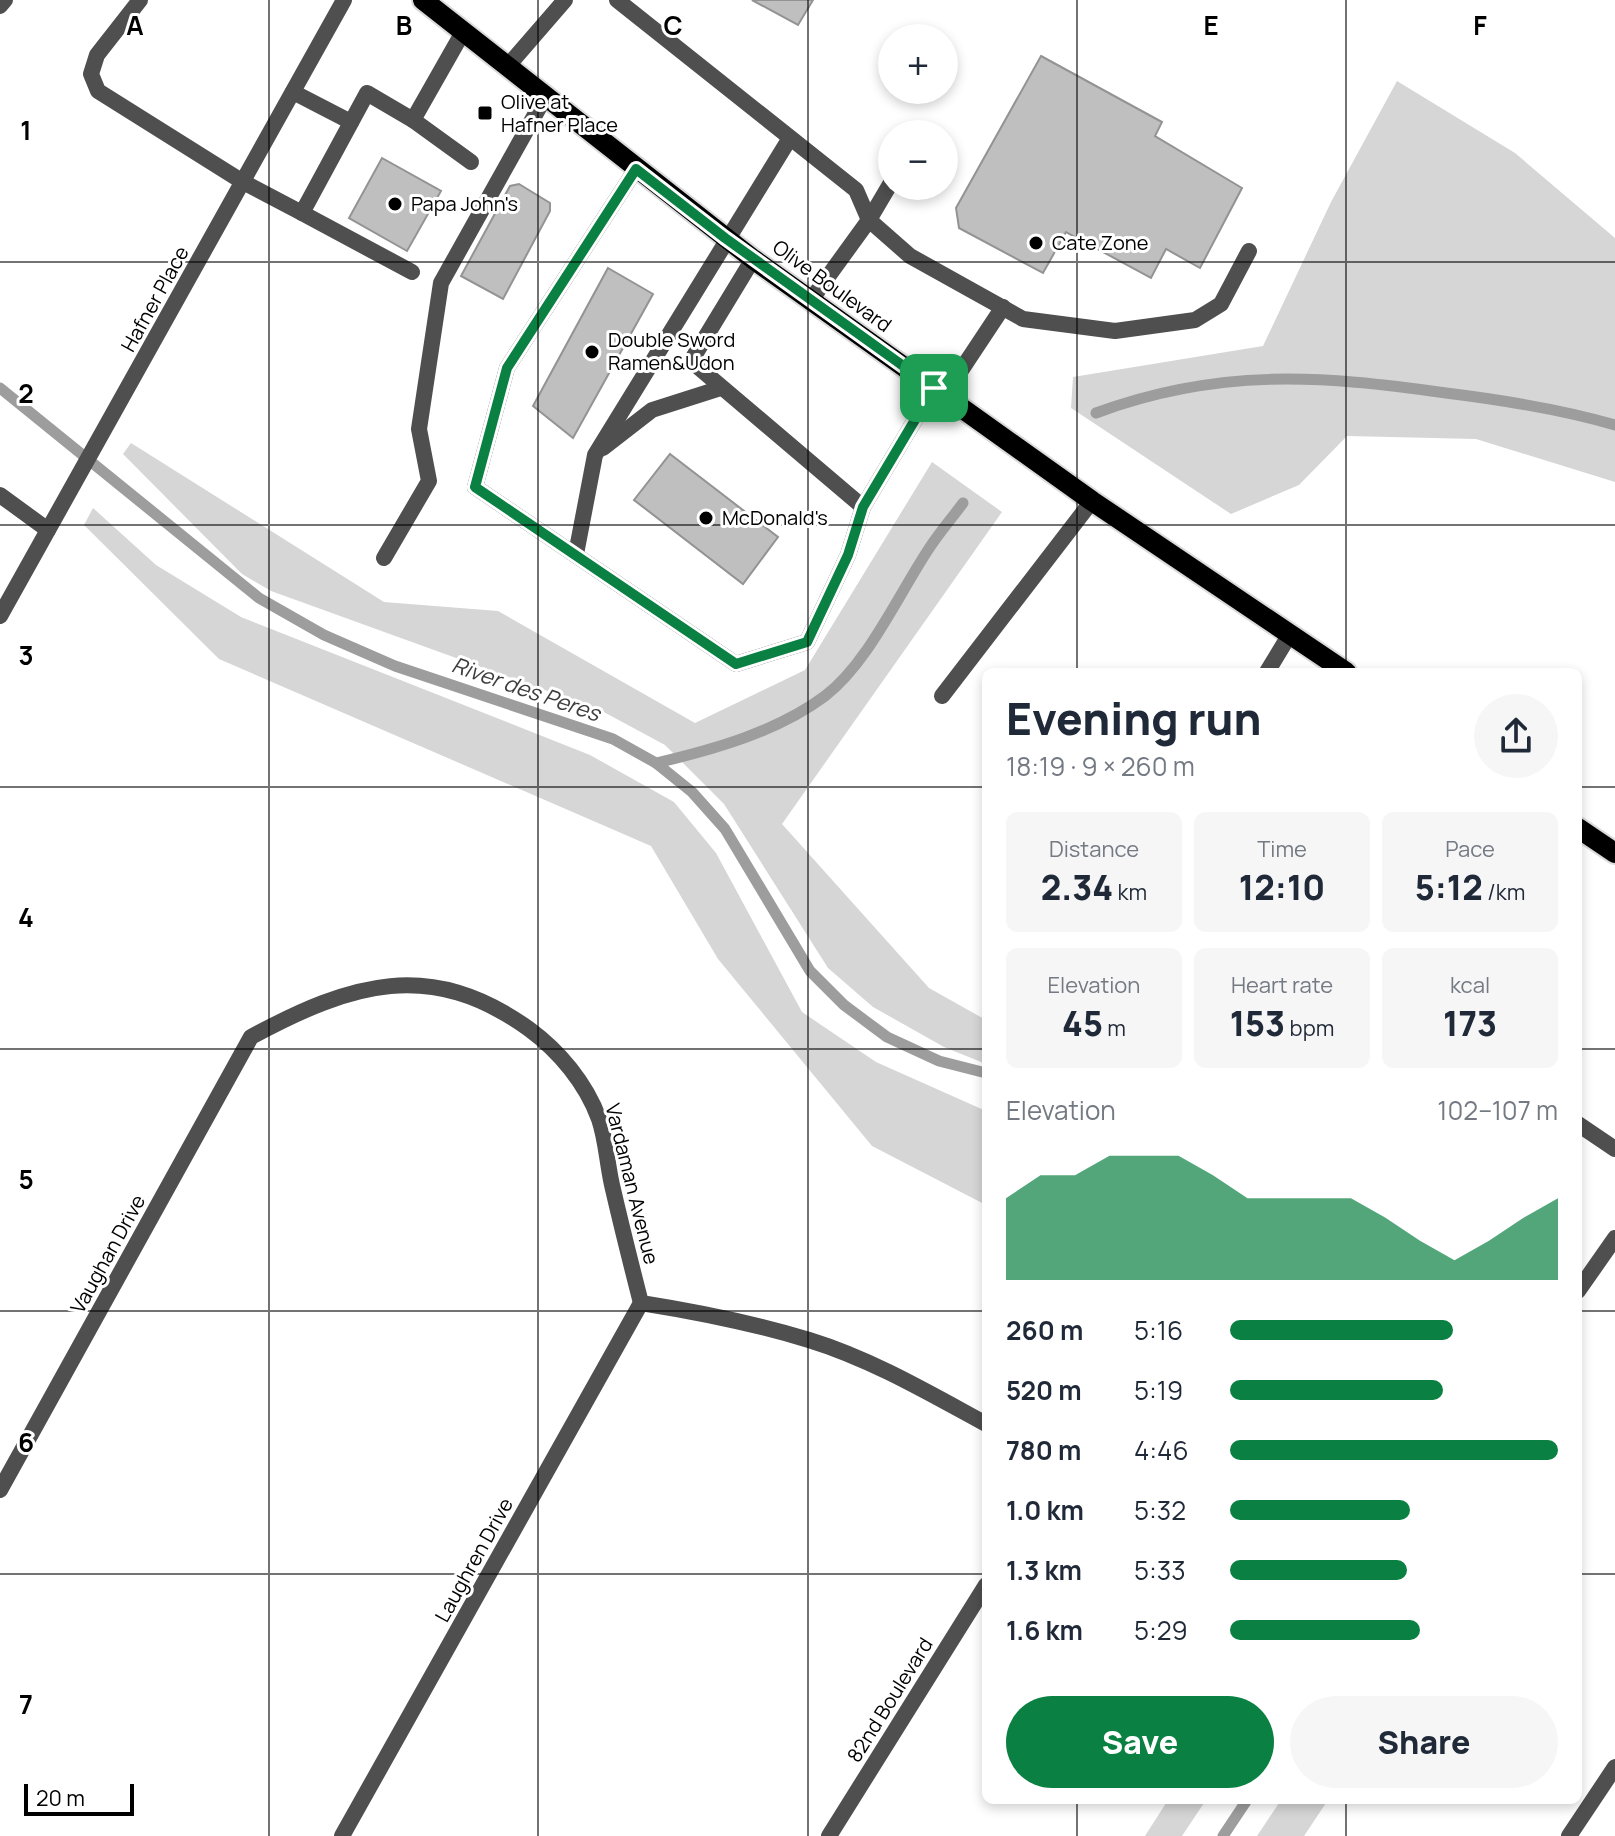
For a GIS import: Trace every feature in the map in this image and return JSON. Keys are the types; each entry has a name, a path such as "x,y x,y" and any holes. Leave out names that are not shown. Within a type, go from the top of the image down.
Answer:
{"main road":[{"name":"Olive Boulevard","path":"423,0 753,259 1092,501 1340,668"},
{"path":"1582,831 1615,853"}],"street":[{"path":"0,6 5,0"},
{"path":"140,0 97,55 91,74 98,91 243,182 412,272"},
{"name":"Hafner Place","path":"0,616 344,0"},
{"path":"507,67 565,0"},
{"path":"617,0 856,190 869,220 910,256 1023,319 1115,331 1195,320 1221,304 1249,251"},
{"path":"413,120 463,32"},
{"path":"293,92 351,122"},
{"path":"302,213 367,93 413,120 471,162"},
{"path":"384,558 429,481 419,429 441,283 545,97"},
{"path":"576,554 595,455 725,238 790,138"},
{"path":"636,169 507,368 475,487 736,664 807,642 848,555 863,507 939,392 1003,307"},
{"path":"811,300 881,200"},
{"path":"753,259 691,361 863,507"},
{"path":"595,455 652,410 721,388"},
{"path":"0,495 48,530"},
{"path":"942,696 1092,501"},
{"path":"1269,668 1290,634"},
{"name":"Vardaman Avenue","path":"251,1037 301,1010 397,983 450,988 499,1008 550,1044 582,1083 599,1119 641,1303"},
{"name":"Vaughan Drive","path":"0,1490 251,1037"},
{"path":"1582,1127 1615,1149"},
{"path":"1582,1285 1615,1238"},
{"path":"641,1303 715,1315 812,1341 911,1383 982,1422"},
{"name":"Laughren Drive","path":"342,1836 641,1303"},
{"name":"82nd Boulevard","path":"829,1836 982,1591"},
{"path":"1569,1836 1615,1767"}],"shaded area":[{"path":"1397,81 1515,153 1615,238 1615,482 1476,439 1347,436 1299,485 1231,514 1071,408 1073,377 1263,346 1331,202"},
{"path":"131,443 384,602 498,611 695,723 805,670 932,462 1002,512 782,824 929,988 982,1018 982,1062 944,1047 873,1007 828,968 724,804 665,745 600,710 271,591 242,574 123,454"},
{"path":"93,508 156,565 241,617 590,755 674,802 716,853 802,1012 876,1062 982,1109 982,1203 872,1146 718,959 651,846 219,659 84,525"},
{"path":"1165,1804 1203,1804 1182,1836 1145,1836"},
{"path":"1278,1804 1325,1804 1304,1836 1257,1836"}],"building":[{"path":"752,0 813,0 798,25"},
{"path":"1041,56 1162,122 1155,136 1242,188 1200,268 1166,249 1151,278 1066,232 1043,273 959,228 956,208"},
{"name":"Papa John's","path":"382,158 441,191 407,251 349,218"},
{"path":"519,184 550,203 550,211 503,299 461,276 510,186"},
{"name":"Double Sword Ramen&Udon","path":"608,268 653,294 573,438 533,406"},
{"name":"McDonald's","path":"670,454 778,537 743,584 634,500"}],"waterway":[{"path":"1096,413 1184,388 1270,379 1400,387 1552,410 1615,425"},
{"name":"River des Peres","path":"0,388 259,598 324,635 395,666 613,739 656,763 692,792 725,829 810,971 844,1005 887,1037 939,1061 982,1072"},
{"path":"656,763 721,746 765,730 825,696 856,665 930,547 963,503"},
{"name":"River des Peres","path":"1223,1836 1244,1804"}],"place":[{"name":"Olive at Hafner Place","path":"485,113"},
{"name":"Papa John's","path":"395,204"},
{"name":"Cate Zone","path":"1036,243"},
{"name":"Double Sword Ramen&Udon","path":"592,352"},
{"name":"McDonald's","path":"706,518"}],"route":[{"path":"636,169 725,238 934,388 863,507 848,555 807,642 736,664 475,487 507,368 636,169"}]}
